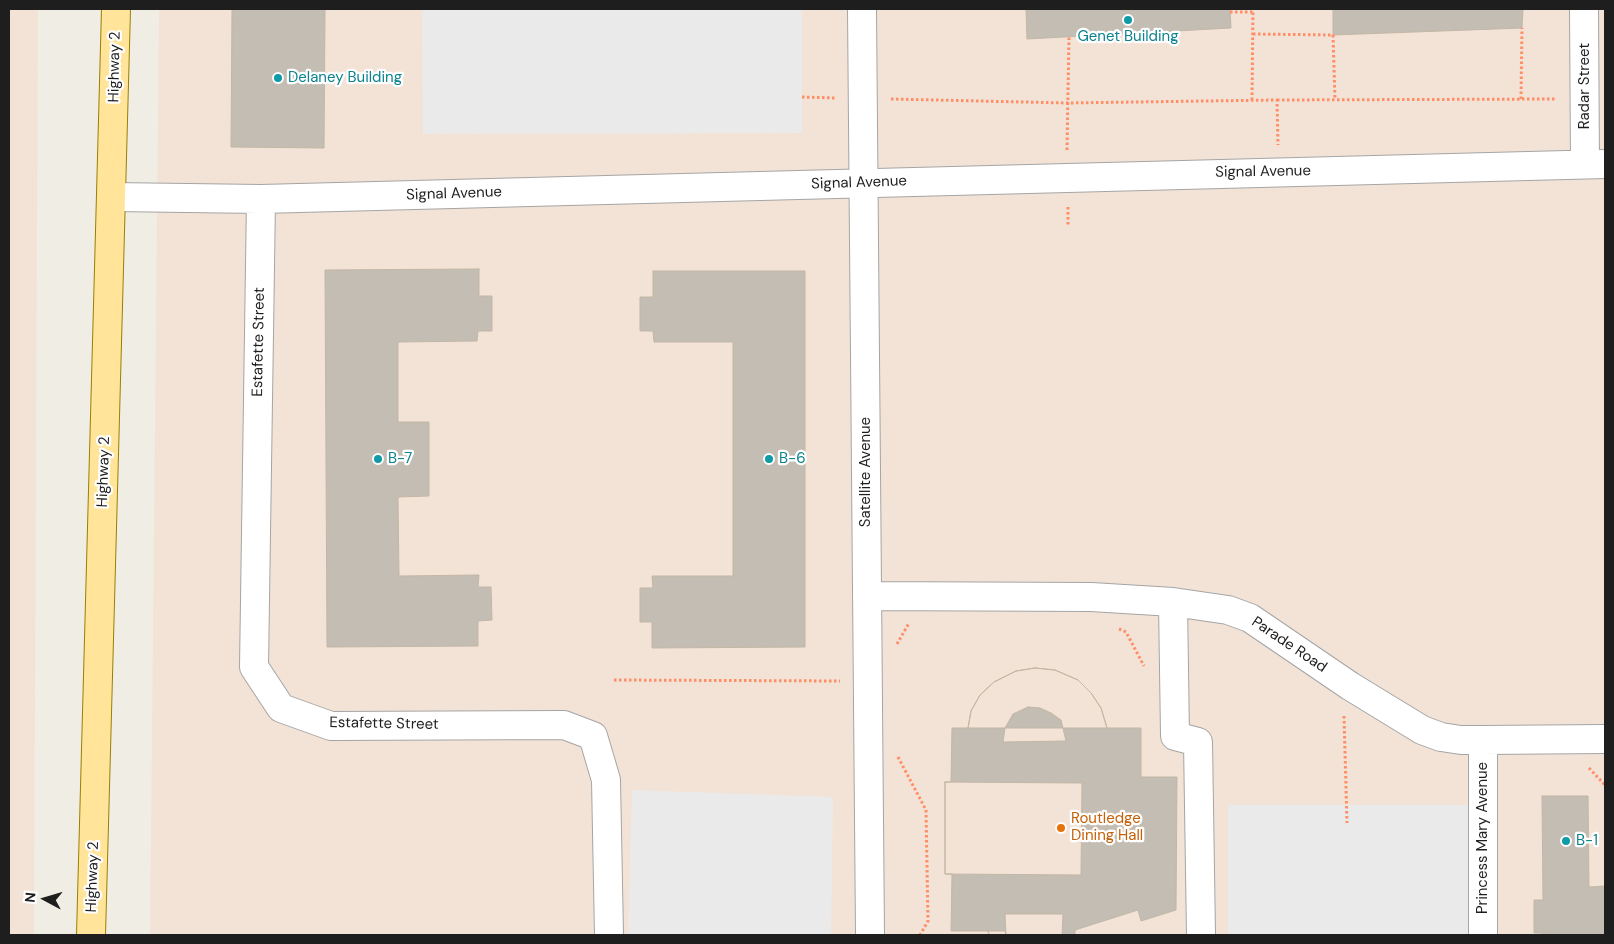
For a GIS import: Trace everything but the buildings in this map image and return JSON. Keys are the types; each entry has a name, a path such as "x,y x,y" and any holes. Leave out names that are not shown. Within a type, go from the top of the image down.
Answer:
{"main road":[{"name":"Highway 2","path":"91,935 116,9"}],"street":[{"name":"Satellite Avenue","path":"862,9 870,935"},
{"name":"Radar Street","path":"1584,9 1595,164"},
{"name":"Signal Avenue","path":"112,197 261,199 1595,164"},
{"name":"Estafette Street","path":"261,199 254,667 281,708 331,726 564,725 593,736 606,780 609,935"},
{"name":"Parade Road","path":"867,596 1091,597 1173,602 1228,610 1250,618 1350,686 1422,730 1441,737 1462,740 1605,738"},
{"path":"1173,602 1176,736 1198,742 1201,935"},
{"name":"Princess Mary Avenue","path":"1483,740 1484,935"}],"path":[{"path":"1230,12 1253,11 1252,100"},
{"path":"1521,99 1522,28"},
{"path":"1253,34 1333,35 1335,100"},
{"path":"1068,226 1067,103 1069,36"},
{"path":"802,97 1067,103 1252,100 1563,99"},
{"path":"1277,100 1279,172"},
{"path":"897,653 897,643 910,622"},
{"path":"1117,628 1126,632 1146,670"},
{"path":"614,680 868,681"},
{"path":"1344,713 1347,823"},
{"path":"897,755 926,810 928,921 920,935"}],"shaded area":[{"path":"9,9 38,9 34,935 9,935"},
{"path":"159,9 1605,9 1605,935 150,935"},
{"path":"422,9 802,9 802,133 423,134"},
{"path":"632,790 833,797 831,935 628,935"},
{"path":"1228,805 1483,805 1483,935 1228,935"}],"place":[{"name":"Genet Building","path":"1128,20"},
{"name":"Delaney Building","path":"278,78"},
{"name":"B-7","path":"378,459"},
{"name":"B-6","path":"769,459"},
{"name":"Routledge Dining Hall","path":"1061,828"},
{"name":"B-1","path":"1566,841"}]}
